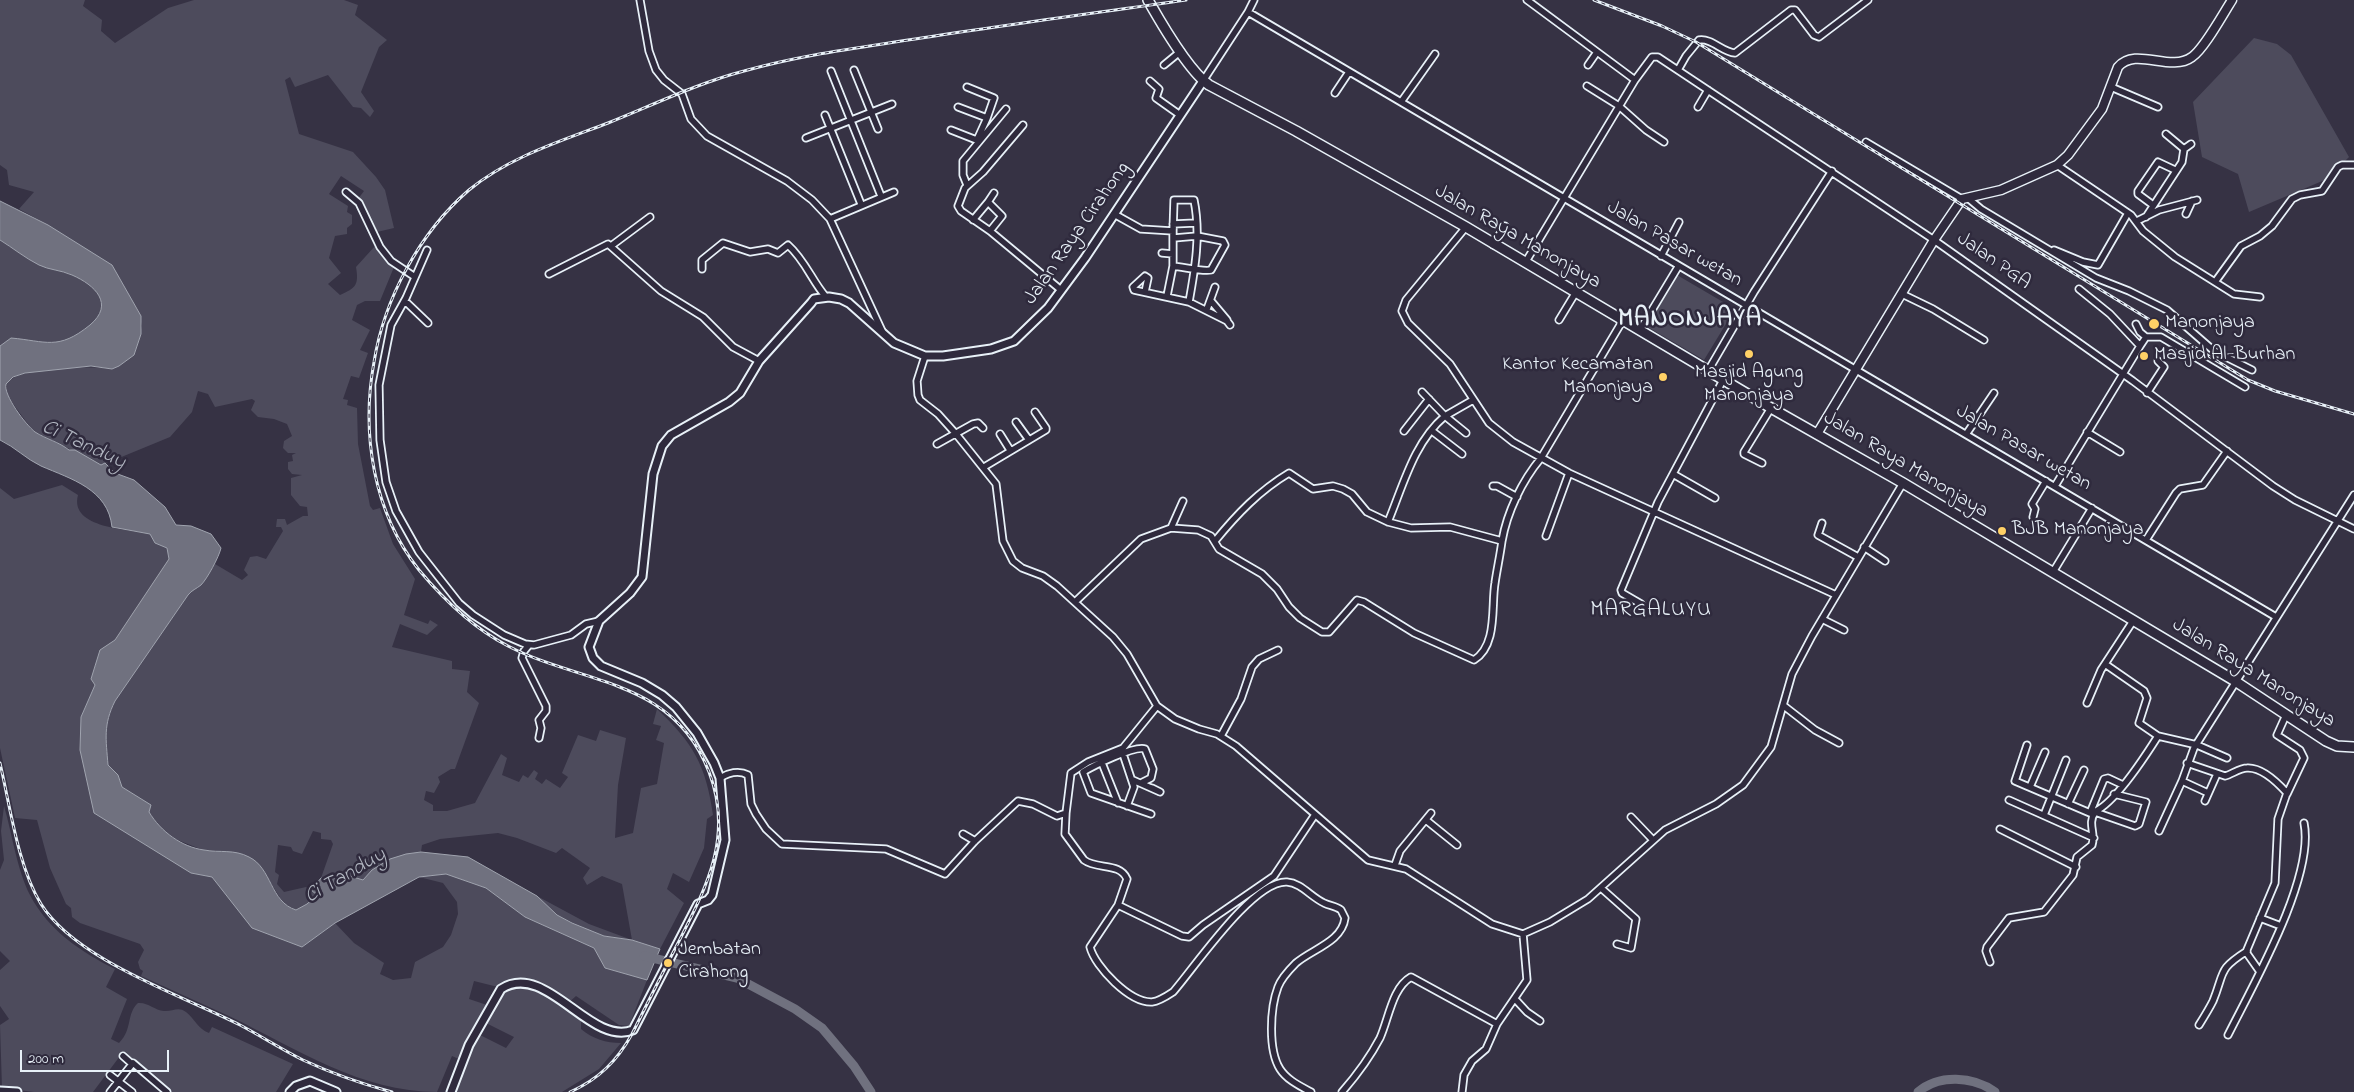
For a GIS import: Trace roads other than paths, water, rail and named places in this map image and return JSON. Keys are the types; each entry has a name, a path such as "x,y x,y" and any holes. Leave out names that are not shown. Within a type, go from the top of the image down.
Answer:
{"main road":[{"path":"1148,0 1203,81"},
{"path":"1817,434 1934,240 1965,199 2001,190 2057,166 2090,127 2102,109 2118,67 2122,62 2135,59 2177,62 2193,57 2232,0"},
{"name":"Jalan Raya Manonjaya","path":"1203,81 1296,130 1466,227 1723,380 1903,483 1976,529 2053,572 2235,681 2326,741 2338,746 2354,747"}],"street":[{"path":"640,0 649,51 656,70 664,80 682,94 690,119 707,136 787,181 812,200 830,219 884,334"},
{"path":"1203,81 1254,0"},
{"path":"1524,263 1635,80 1528,0"},
{"path":"1678,70 1699,40 1709,41 1721,49 1735,53 1791,10 1794,10 1814,35 1819,37 1868,0"},
{"name":"Jalan Pasar wetan","path":"1248,12 1678,267 1967,434 2276,617"},
{"path":"1164,65 1181,51"},
{"path":"1588,65 1597,52"},
{"path":"1401,102 1435,54"},
{"name":"Jalan PGA","path":"1635,80 1652,57 1658,57 1934,240 2296,500 2354,529"},
{"path":"854,70 878,129"},
{"path":"831,71 881,196"},
{"path":"1334,93 1349,72"},
{"name":"Jalan Raya Cirahong","path":"826,297 835,297 849,303 894,343 925,356 943,356 991,349 1014,340 1042,315 1061,290 1203,81"},
{"path":"1150,82 1159,89 1156,98 1180,115"},
{"path":"1587,86 1619,106 1646,130 1664,142"},
{"path":"966,87 994,98 978,141"},
{"path":"2111,88 2158,107"},
{"path":"1698,108 1708,90"},
{"path":"806,138 892,104"},
{"path":"958,107 987,118"},
{"path":"967,185 963,175 963,162 978,141 1006,109"},
{"path":"826,116 861,204"},
{"path":"1023,125 983,172 967,185 958,206 1061,290"},
{"path":"951,130 978,141"},
{"path":"2166,134 2184,149"},
{"path":"1866,142 2050,249 2096,278 2134,293 2167,310 2214,351 2252,370"},
{"path":"2146,218 2175,170 2182,162 2184,149 2192,144"},
{"path":"2153,205 2138,194 2138,191 2158,162 2175,170"},
{"path":"2215,282 2240,246 2260,236 2272,226 2292,199 2300,195 2322,192 2338,167 2344,164 2354,165"},
{"path":"2057,166 2128,213 2137,221 2143,231 2163,248 2215,282 2236,294 2260,297"},
{"path":"1708,370 1746,306 1832,171"},
{"path":"346,192 359,203 380,247 391,261 415,276"},
{"path":"830,219 861,204 894,192"},
{"path":"974,220 994,193"},
{"path":"1167,296 1173,266 1174,200 1194,200 1197,236 1196,268 1189,302"},
{"path":"2137,221 2160,210 2194,201 2186,214"},
{"path":"988,202 1002,216 990,231"},
{"path":"2050,249 2083,262 2098,265 2128,213"},
{"path":"1114,214 1141,229 1173,235 1197,236 1223,241 1225,245 1215,266 1211,270 1201,271 1196,268 1173,266"},
{"path":"549,274 604,246 611,246 650,217"},
{"path":"1661,256 1679,222"},
{"path":"1173,224 1195,223"},
{"path":"1494,245 1505,226"},
{"path":"1466,227 1406,300 1402,311 1408,323 1450,364 1473,400 1500,433 1569,473 1836,595"},
{"path":"451,1092 474,1038 501,989 509,984 518,982 537,987 605,1028 625,1032 636,1027 698,904 708,900 712,895 724,849 724,813 720,778 706,745 689,720 662,695 601,666 593,658 589,647 599,621 630,593 642,578 653,474 662,446 671,435 735,398 744,387 759,361 811,303 814,300 826,297 814,284 804,263 788,245 778,253 768,249 750,252 724,243 703,258 700,263 702,269"},
{"path":"611,246 661,291 703,317 733,347 759,361"},
{"path":"426,250 405,301 390,328 379,385 380,440 390,496 419,552 459,603 473,615 504,635 530,646"},
{"path":"1162,253 1173,254"},
{"path":"1640,330 1678,267"},
{"path":"1207,309 1215,287"},
{"path":"2079,289 2110,314 2140,346"},
{"path":"1145,292 1189,302 1207,309 1228,323 1211,301"},
{"path":"1559,320 1576,292"},
{"path":"1902,294 1933,309 1984,340"},
{"path":"405,301 428,323"},
{"path":"1076,602 1141,539 1171,528 1204,532 1215,541 1220,549 1262,574 1277,589 1288,608 1322,632 1329,632 1357,600 1364,602 1414,633 1470,660 1479,657 1491,631 1495,584 1505,523 1517,497 1623,320"},
{"path":"2136,324 2140,332 2146,337 2164,338 2245,387"},
{"path":"2055,486 2146,337"},
{"path":"925,356 916,381 920,400 938,414 956,434 984,467 998,491 998,511 1003,541 1013,560 1022,568 1043,576 1076,602 1121,645 1158,706 1168,715 1189,725 1221,736 1368,860 1395,865 1433,885 1492,924 1522,934 1534,930 1568,912 1600,888 1653,840 1688,817 1716,804 1743,785 1771,747 1792,674 1858,557 1903,483"},
{"path":"2147,393 2164,367 2158,361"},
{"path":"1641,604 1621,591 1653,512 1723,380"},
{"path":"1422,392 1445,416 1466,433"},
{"path":"1967,434 1994,393"},
{"path":"1404,431 1429,400"},
{"path":"1388,522 1420,446 1445,416 1473,400"},
{"path":"1762,463 1744,454 1744,452 1771,408"},
{"path":"984,467 1046,429 1035,412"},
{"path":"1016,422 1029,440"},
{"path":"937,444 976,423 983,428"},
{"path":"1432,431 1462,454"},
{"path":"2087,432 2120,452"},
{"path":"1000,434 1010,450"},
{"path":"2146,540 2176,493 2180,489 2203,485 2227,451"},
{"path":"1215,541 1239,513 1260,493 1289,473 1313,489 1333,486 1343,489 1352,494 1367,512 1388,522 1411,528 1450,528 1502,541"},
{"path":"1546,536 1569,473"},
{"path":"1673,474 1715,498"},
{"path":"2033,517 2035,509 2032,504 2046,481"},
{"path":"1493,486 1497,486 1517,497"},
{"path":"2159,830 2182,781 2187,763 2196,745 2335,519 2354,495"},
{"path":"1171,528 1183,501"},
{"path":"2053,572 2092,508"},
{"path":"1822,524 1818,535 1858,557"},
{"path":"1864,547 1885,560"},
{"path":"1822,619 1844,630"},
{"path":"540,738 541,728 539,720 546,711 546,703 522,658 524,651 530,646 571,635 586,624 599,621"},
{"path":"2087,703 2104,664 2133,621"},
{"path":"1221,736 1241,699 1252,667 1259,659 1278,650"},
{"path":"2104,664 2144,691 2147,698 2138,722 2158,736 2196,745 2227,758"},
{"path":"1151,814 1093,795 1087,788 1083,771 1123,751 1158,706"},
{"path":"1784,706 1815,730 1839,743"},
{"path":"2199,1025 2213,1001 2220,975 2234,960 2247,951 2275,880 2278,819 2287,794 2304,758 2300,750 2277,735 2286,715"},
{"path":"2092,813 2103,808 2123,785 2158,736"},
{"path":"2027,745 2014,779 2068,804 2138,826 2146,802 2114,794"},
{"path":"1141,783 1152,778 1154,772 1146,749 1139,747 1088,762 1071,773 1066,813 1066,834 1088,863 1116,868 1127,876 1118,905 1090,947 1092,957 1099,968 1129,993 1137,998 1152,1002 1173,992 1234,917 1275,885 1285,882 1294,884 1322,902 1338,908 1345,918 1343,926 1327,943 1295,964 1276,992 1271,1029 1278,1065 1288,1078 1311,1092"},
{"path":"1123,751 1134,787 1127,806"},
{"path":"2030,787 2045,752"},
{"path":"2044,815 2066,760"},
{"path":"1102,763 1118,803"},
{"path":"2187,763 2225,776 2250,768 2271,777 2287,794"},
{"path":"2068,804 2084,770"},
{"path":"720,778 728,774 742,772 748,775 752,804 756,814 766,830 782,844 886,849 942,874 953,867 975,841 1018,800 1033,804 1057,816 1066,813"},
{"path":"2205,801 2217,774"},
{"path":"1990,962 1986,951 1987,947 2005,922 2010,918 2044,912 2073,875 2077,857 2088,850 2094,838 2090,822 2104,780 2108,778 2123,785"},
{"path":"1132,780 1160,792 1152,788"},
{"path":"2182,781 2208,793"},
{"path":"2009,800 2094,838"},
{"path":"1395,865 1400,851 1432,813"},
{"path":"1118,905 1182,936 1189,937 1274,876 1314,816"},
{"path":"1630,817 1653,840"},
{"path":"1426,820 1457,845"},
{"path":"2228,1035 2281,926 2304,854 2307,838 2304,823"},
{"path":"2000,829 2076,867"},
{"path":"963,834 975,841"},
{"path":"1274,876 1275,885"},
{"path":"1600,888 1636,919 1631,948 1617,944"},
{"path":"2260,918 2281,926"},
{"path":"1462,1092 1464,1076 1472,1062 1486,1049 1497,1024 1527,980 1522,934"},
{"path":"2247,951 2260,972"},
{"path":"1342,1092 1355,1077 1380,1038 1400,986 1411,977 1497,1024"},
{"path":"1515,999 1527,1012 1540,1021"},
{"path":"123,1056 167,1092"},
{"path":"110,1092 132,1064"},
{"path":"110,1075 132,1092"},
{"path":"290,1092 296,1086 310,1082 336,1092"},
{"path":"0,1090 17,1092"}],"water":[{"path":"0,201 48,225 112,265 141,316 141,334 134,355 119,366 112,369 91,366 25,373 13,377 6,384 11,402 35,432 69,450 75,450 101,465 105,463 115,473 134,480 165,507 176,525 191,526 211,534 221,548 206,578 201,585 188,595 115,701 111,710 106,732 108,765 118,775 122,787 151,805 149,812 154,819 166,832 180,842 204,850 238,853 257,862 281,900 287,906 296,910 307,904 317,895 311,890 321,878 350,876 363,880 372,870 390,859 406,854 421,852 468,857 537,896 557,915 572,923 604,936 632,940 660,949 647,980 605,968 594,948 525,917 486,888 446,874 419,877 335,923 302,947 252,928 212,877 191,873 94,813 80,750 81,717 95,685 91,679 100,650 115,640 169,559 167,548 155,543 150,534 112,527 109,514 96,494 76,481 41,466 0,440 0,346 11,338 52,342 69,338 90,325 101,310 101,303 99,296 94,290 80,279 68,273 39,265 0,240"}],"waterway":[{"name":"Ci Tanduy","path":"644,956 737,978 795,1009 822,1028 854,1066 871,1092"},
{"path":"1918,1092 1936,1082 1956,1079 1977,1083 1995,1092"}],"railway":[{"path":"570,1092 598,1075 620,1053 632,1034 688,924 706,882 718,840 719,818 716,796 709,772 693,741 673,718 649,701 623,688 537,659 495,639 471,622 449,602 419,570 403,547 381,497 374,471 370,444 369,416 370,389 379,338 386,314 407,268 420,246 451,207 469,190 501,168 554,143 727,76 765,65 829,52 1186,0"},
{"path":"1594,0 1662,26 1696,42 2248,380 2275,391 2354,414"},
{"path":"0,763 26,872 41,904 57,924 104,959 160,988 240,1025 303,1060 347,1078 392,1092"}],"place":[{"name":"Manonjaya","path":"2154,324"},
{"name":"Masjid Agung Manonjaya","path":"1749,354"},
{"name":"Masjid Al-Burhan","path":"2144,356"},
{"name":"Kantor Kecamatan Manonjaya","path":"1663,377"},
{"name":"BJB Manonjaya","path":"2002,531"},
{"name":"Jembatan Cirahong","path":"668,963"}],"district":[{"name":"MANONJAYA","path":"1690,321"},
{"name":"MARGALUYU","path":"1651,611"}]}
